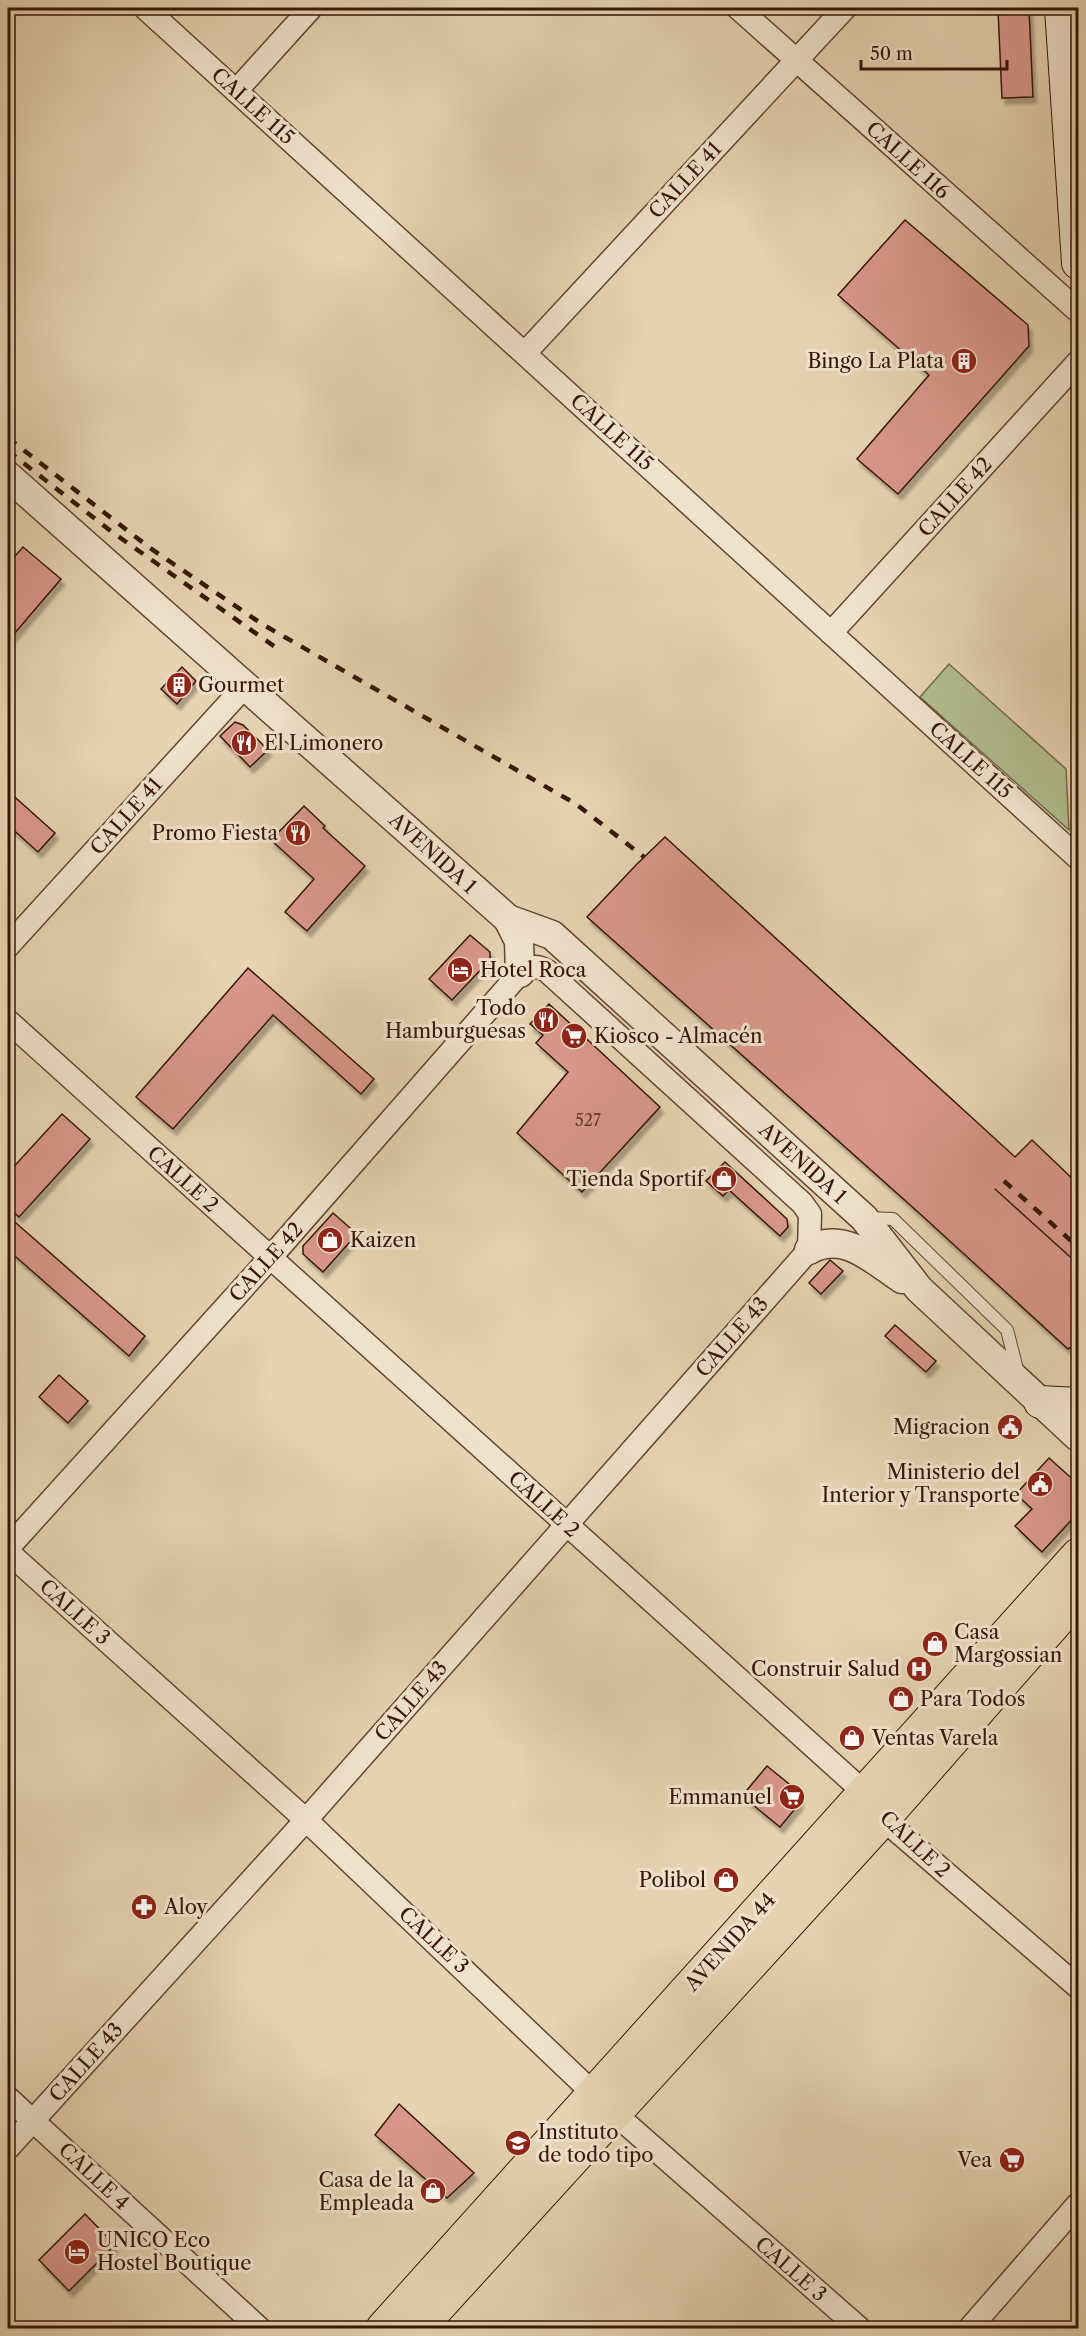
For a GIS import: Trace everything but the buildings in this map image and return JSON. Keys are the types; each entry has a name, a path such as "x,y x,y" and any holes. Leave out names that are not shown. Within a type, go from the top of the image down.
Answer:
{"main road":[{"path":"1061,8 1078,263"},
{"path":"1031,1394 1078,1404"},
{"name":"AVENIDA 44","path":"419,2328 604,2103 865,1793 1078,1555"},
{"name":"AVENIDA 44","path":"383,2328 883,1819 1078,1597"}],"street":[{"name":"CALLE 115","path":"145,8 1078,858"},
{"path":"236,91 311,8"},
{"name":"CALLE 116","path":"738,8 1078,311"},
{"name":"CALLE 41","path":"525,353 845,8"},
{"name":"CALLE 42","path":"831,633 1078,362"},
{"name":"AVENIDA 1","path":"8,476 508,919 552,935 864,1218 919,1289 1078,1437"},
{"name":"CALLE 41","path":"8,946 244,686"},
{"path":"508,919 519,941 520,973"},
{"name":"AVENIDA 1","path":"520,973 532,967 547,971 801,1203 810,1214 809,1250"},
{"name":"CALLE 42","path":"8,1550 270,1258 520,973"},
{"name":"CALLE 2","path":"8,1021 865,1793 883,1819 1078,1988"},
{"path":"809,1250 826,1242 845,1244 919,1289"},
{"name":"CALLE 43","path":"8,2148 306,1820 809,1250"},
{"name":"CALLE 3","path":"8,1550 306,1820 604,2103 859,2328"},
{"name":"CALLE 4","path":"8,2098 259,2328"},
{"path":"970,2328 1078,2204"}],"lane":[{"name":"AVENIDA 1","path":"864,1218 893,1219 1007,1330 1031,1394"}],"green space":[{"path":"949,664 1066,769 1069,830 920,697"}],"tram line":[{"path":"995,1189 1078,1264"}],"railway":[{"path":"8,438 150,548 262,624 576,804 644,857"},
{"path":"8,451 112,532 278,649"},
{"path":"1004,1181 1078,1247"}],"place":[{"name":"Bingo La Plata","path":"964,361"},
{"name":"Gourmet","path":"179,685"},
{"name":"El Limonero","path":"244,743"},
{"name":"Promo Fiesta","path":"298,833"},
{"name":"Hotel Roca","path":"460,970"},
{"name":"Todo Hamburguesas","path":"546,1020"},
{"name":"Kiosco - Almacén","path":"574,1036"},
{"name":"Tienda Sportif","path":"724,1179"},
{"name":"Kaizen","path":"330,1240"},
{"name":"Migracion","path":"1010,1427"},
{"name":"Ministerio del Interior y Transporte","path":"1040,1484"},
{"name":"Casa Margossian","path":"935,1644"},
{"name":"Construir Salud","path":"919,1669"},
{"name":"Para Todos","path":"901,1699"},
{"name":"Ventas Varela","path":"852,1738"},
{"name":"Emmanuel","path":"792,1797"},
{"name":"Polibol","path":"726,1880"},
{"name":"Aloy","path":"144,1907"},
{"name":"Instituto de todo tipo","path":"518,2143"},
{"name":"Vea","path":"1012,2160"},
{"name":"Casa de la Empleada","path":"433,2191"},
{"name":"UNICO Eco Hostel Boutique","path":"77,2252"}]}
